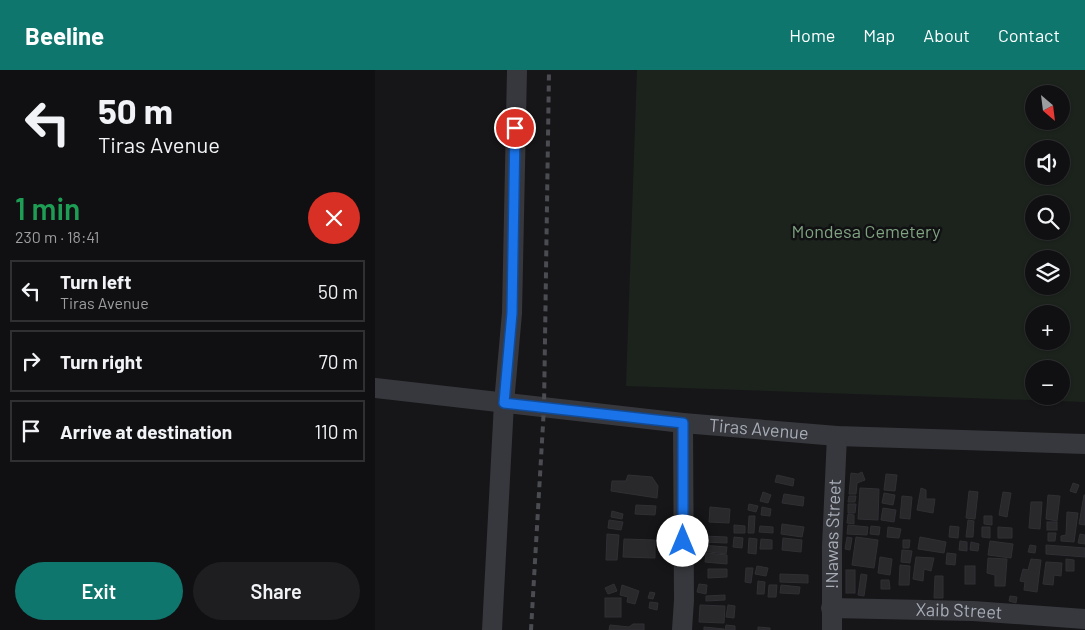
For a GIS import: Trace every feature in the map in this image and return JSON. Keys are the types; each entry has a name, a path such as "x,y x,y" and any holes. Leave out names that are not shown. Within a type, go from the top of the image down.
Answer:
{"street":[{"path":"493,630 504,403 512,313 517,70"},
{"name":"Tiras Avenue","path":"375,388 683,423 837,436 1085,444"},
{"path":"682,630 684,600 683,423"},
{"name":"!Nawas Street","path":"832,630 831,608 837,436"},
{"name":"Xaib Street","path":"831,608 973,610 1085,619"}],"green space":[{"name":"Mondesa Cemetery","path":"637,70 1085,70 1085,402 1070,401 1070,360 1025,360 1025,400 626,386"}],"building":[{"path":"862,472 865,480 857,483 856,494 849,494 851,473 858,474"},
{"path":"886,474 897,475 895,491 884,490"},
{"path":"628,475 652,477 658,486 657,498 611,491 612,481 626,481"},
{"path":"777,475 794,479 793,486 775,482"},
{"path":"1073,483 1079,485 1076,493 1070,491"},
{"path":"860,488 879,489 878,520 858,519"},
{"path":"921,488 926,490 926,499 935,499 933,513 917,510"},
{"path":"969,491 978,492 975,519 966,518"},
{"path":"763,492 771,495 768,503 760,501"},
{"path":"1003,492 1011,493 1007,517 999,515"},
{"path":"884,493 895,495 893,505 882,503"},
{"path":"784,494 804,497 803,506 782,503"},
{"path":"1048,495 1060,496 1057,521 1046,519"},
{"path":"1085,495 1085,525 1079,524"},
{"path":"849,496 856,496 855,502 848,502"},
{"path":"902,496 912,497 910,519 900,518"},
{"path":"1031,502 1042,502 1040,529 1029,528"},
{"path":"749,504 758,506 756,512 748,510"},
{"path":"848,504 856,504 855,513 848,513"},
{"path":"636,505 656,506 655,515 635,514"},
{"path":"710,507 730,509 729,523 709,522"},
{"path":"762,507 771,509 770,516 761,515"},
{"path":"883,508 896,510 894,522 881,520"},
{"path":"612,511 623,514 622,519 611,517"},
{"path":"1067,512 1078,513 1074,542 1061,541 1061,536 1066,535"},
{"path":"848,514 854,515 854,524 847,523"},
{"path":"749,516 755,516 754,533 748,533"},
{"path":"984,516 992,516 992,525 984,524"},
{"path":"609,520 623,522 621,530 608,528"},
{"path":"968,520 974,521 973,537 966,537"},
{"path":"1047,522 1057,522 1057,530 1047,530"},
{"path":"782,524 804,527 802,537 781,534"},
{"path":"734,525 745,526 745,533 734,533"},
{"path":"848,525 868,527 867,535 847,534"},
{"path":"760,526 773,527 773,533 759,532"},
{"path":"871,526 880,527 879,535 870,534"},
{"path":"950,526 959,527 958,538 949,537"},
{"path":"888,527 901,529 899,538 887,537"},
{"path":"982,527 990,527 990,538 982,537"},
{"path":"998,527 1012,528 1012,538 998,538"},
{"path":"1048,533 1056,533 1055,541 1048,541"},
{"path":"607,534 619,535 617,560 606,560"},
{"path":"1080,534 1085,535 1085,544 1078,543"},
{"path":"702,536 727,537 727,543 702,542"},
{"path":"734,537 743,538 742,548 733,547"},
{"path":"847,537 852,538 850,550 845,549"},
{"path":"856,537 878,540 874,568 852,565"},
{"path":"920,537 946,542 944,553 918,549"},
{"path":"749,538 757,539 756,554 748,553"},
{"path":"783,538 802,540 801,552 782,550"},
{"path":"624,539 655,540 655,558 623,557"},
{"path":"761,539 772,540 772,549 760,549"},
{"path":"903,540 910,540 909,548 903,548"},
{"path":"960,541 967,542 967,551 959,550"},
{"path":"990,541 1013,544 1011,558 988,555"},
{"path":"971,542 979,544 978,551 970,550"},
{"path":"702,545 727,547 726,554 701,551"},
{"path":"1030,545 1036,546 1035,553 1028,552"},
{"path":"1046,545 1085,548 1085,557 1046,554"},
{"path":"902,550 912,551 910,563 901,562"},
{"path":"706,553 727,555 727,564 705,562"},
{"path":"947,553 956,554 955,565 946,564"},
{"path":"880,557 892,559 890,575 878,573"},
{"path":"916,557 934,558 931,571 924,569 923,581 913,579"},
{"path":"988,558 1007,559 1005,586 995,586 995,575 987,573"},
{"path":"1031,559 1041,560 1037,592 1024,590 1025,582 1020,581 1023,569 1028,570"},
{"path":"1066,559 1074,560 1074,571 1066,571"},
{"path":"1046,562 1062,563 1061,576 1054,575 1053,585 1043,584"},
{"path":"900,565 910,566 909,585 899,585"},
{"path":"757,566 768,568 766,576 755,574"},
{"path":"965,566 975,566 975,584 965,584"},
{"path":"746,568 753,568 751,583 745,582"},
{"path":"708,569 727,569 727,577 708,578"},
{"path":"846,570 855,570 855,593 846,593"},
{"path":"780,574 808,575 808,583 780,582"},
{"path":"861,574 867,575 864,596 858,595"},
{"path":"935,576 943,576 943,598 934,598"},
{"path":"881,580 889,580 890,589 881,589"},
{"path":"758,581 765,582 764,594 757,594"},
{"path":"614,584 617,591 608,594 605,588"},
{"path":"699,584 707,585 706,594 697,592"},
{"path":"622,585 639,591 635,604 627,602 628,597 620,595"},
{"path":"769,585 777,585 776,597 768,597"},
{"path":"781,585 800,587 799,594 780,593"},
{"path":"650,592 655,593 653,599 648,598"},
{"path":"725,595 725,600 706,601 706,596"},
{"path":"1010,596 1017,597 1016,603 1009,601"},
{"path":"605,598 621,598 621,617 605,617"},
{"path":"650,602 658,603 657,610 649,608"},
{"path":"700,605 725,606 724,623 699,622"},
{"path":"728,605 735,606 734,618 726,617"},
{"path":"633,624 644,624 644,630 609,630 610,625 629,627"},
{"path":"726,625 735,626 735,630 725,630"},
{"path":"704,627 724,629 724,630 704,630"},
{"path":"758,627 770,628 770,630 758,630"}],"railway":[{"path":"531,630 544,407 549,70"}],"route":[{"path":"515,128 512,313 504,403 683,423 683,541"}]}
